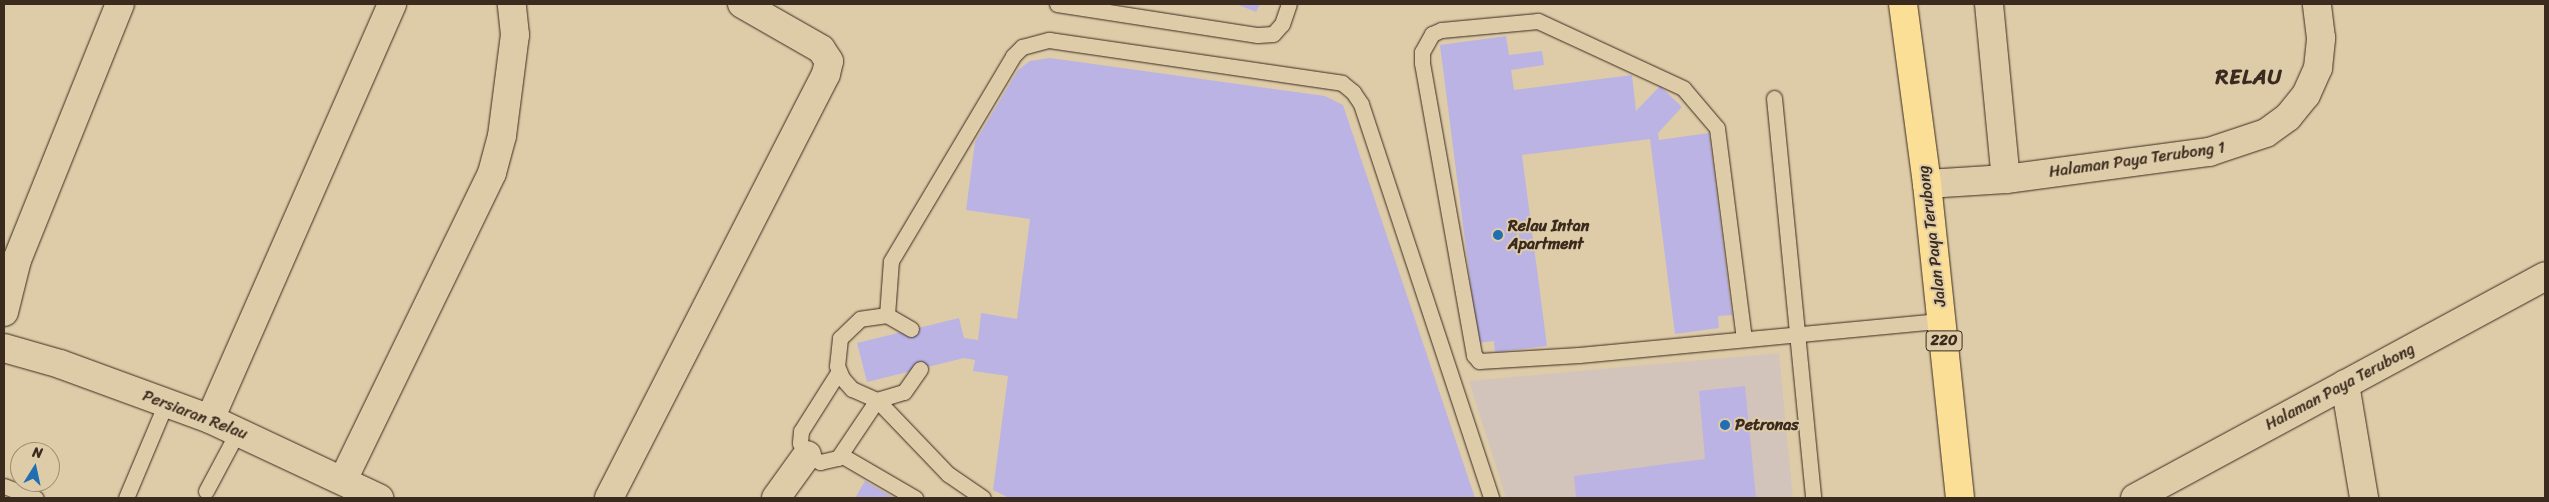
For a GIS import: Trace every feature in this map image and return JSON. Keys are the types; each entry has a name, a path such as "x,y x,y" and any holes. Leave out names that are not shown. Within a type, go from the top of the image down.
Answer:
{"main road":[{"name":"Jalan Paya Terubong","path":"1903,4 1927,184 1960,498"}],"street":[{"path":"4,312 17,260 120,4"},
{"path":"210,419 392,4"},
{"path":"343,480 492,173 502,136 515,35 512,4"},
{"path":"609,498 826,74 829,61 822,49 742,4"},
{"path":"1988,4 2006,179"},
{"name":"Halaman Paya Terubong 1","path":"1927,184 2006,179 2209,152 2241,144 2266,133 2288,117 2306,96 2318,68 2321,38 2317,4"},
{"name":"Halaman Paya Terubong","path":"2135,498 2545,276"},
{"name":"Persiaran Relau","path":"4,348 210,419 379,498"},
{"path":"2345,384 2364,498"},
{"path":"776,498 806,455"}],"lane":[{"path":"1057,4 1258,34 1273,34 1282,24 1289,4"},
{"path":"1744,339 1717,128 1683,88 1538,21 1441,30 1432,34 1422,52 1422,63 1474,355 1480,361 1797,335 1942,320"},
{"path":"887,315 891,261 1013,56 1022,47 1049,40 1335,81 1353,92 1361,104 1491,498"},
{"path":"1774,98 1813,498"},
{"path":"911,329 887,315 873,315 848,327 837,352 839,371 852,389 877,400 948,474 983,498"},
{"path":"839,371 801,431 800,443 806,455 827,462 841,454 877,400 904,392 920,369"},
{"path":"126,498 166,403"},
{"path":"206,491 238,431"},
{"path":"841,454 915,498"},
{"path":"4,486 36,498"}],"shaded area":[{"path":"1779,353 1793,498 1506,498 1469,381"}],"building":[{"path":"1236,4 1260,4 1256,12"},
{"name":"Relau Intan Apartment","path":"1506,36 1509,55 1542,51 1544,65 1511,70 1514,90 1632,75 1636,111 1660,86 1682,107 1658,133 1659,140 1709,133 1732,315 1718,316 1719,328 1675,334 1650,139 1522,155 1547,346 1495,352 1494,341 1478,343 1440,45"},
{"path":"1050,58 1325,96 1343,105 1475,498 1009,498 993,490 1008,376 973,371 975,360 964,358 867,382 857,343 959,318 964,338 978,340 981,313 1017,319 1030,219 966,210 975,142 1018,70 1030,61"},
{"name":"Petronas","path":"1745,386 1756,498 1576,498 1574,476 1705,459 1699,391"},
{"path":"865,481 894,498 855,498"}],"place":[{"name":"Relau Intan Apartment","path":"1498,235"},
{"name":"Petronas","path":"1725,425"}],"district":[{"name":"RELAU","path":"2249,77"}]}
